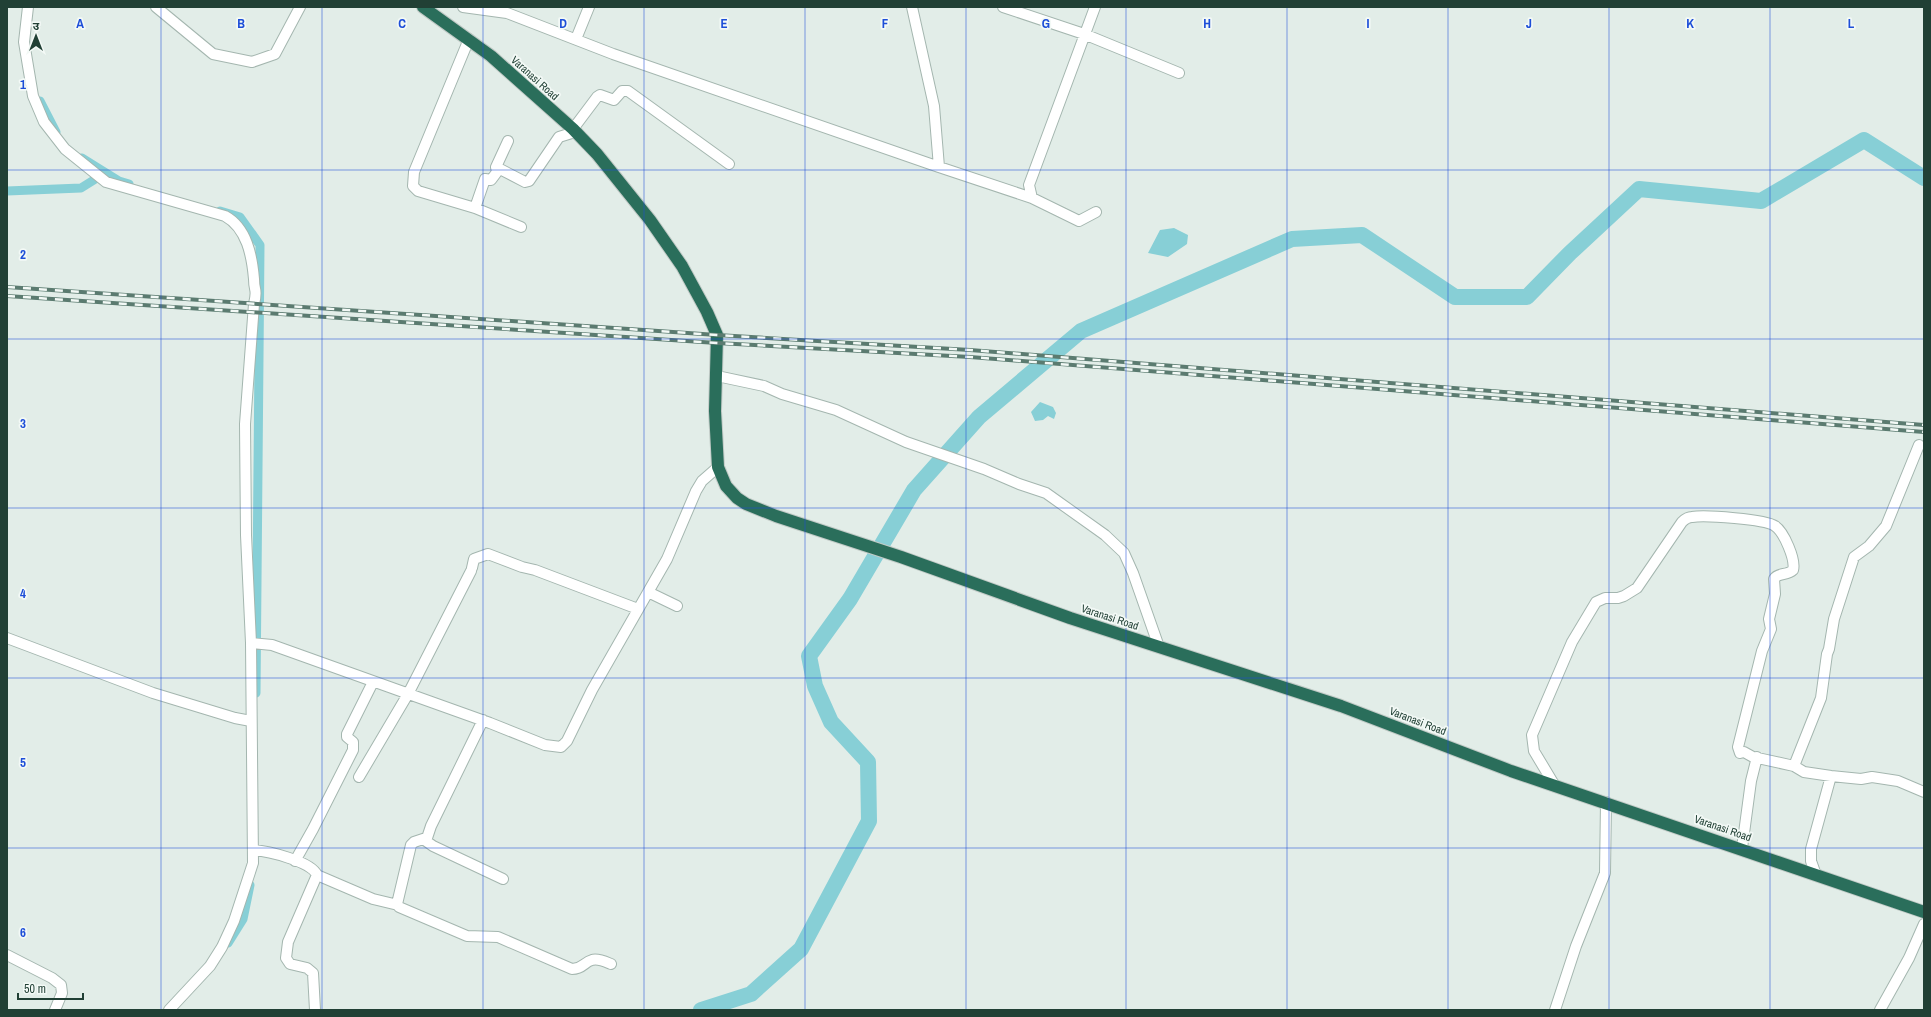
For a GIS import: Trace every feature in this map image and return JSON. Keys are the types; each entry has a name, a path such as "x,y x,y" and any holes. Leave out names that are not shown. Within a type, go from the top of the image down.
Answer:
{"highway":[{"name":"Varanasi Road","path":"427,8 468,38 574,130 597,154 650,220 675,256 707,312 717,335 715,411 718,468 726,486 737,498 746,504 776,516 901,557 1063,615 1341,706 1555,786 1742,848 1924,912"}],"street":[{"path":"28,7 24,42 33,96 39,113 65,150 100,178 225,216 230,219 237,227 251,253 254,283 257,292 254,304 245,424 246,535 253,643 251,721 256,850 234,921 225,942 210,966 169,1010"},
{"path":"156,7 213,54 252,62 275,54 300,7"},
{"path":"464,7 509,10 613,54 1032,198 1079,221 1096,212"},
{"path":"576,39 589,7"},
{"path":"912,7 934,106 939,167"},
{"path":"1003,7 1084,34 1179,73"},
{"path":"1032,198 1029,185 1095,7"},
{"path":"468,38 412,179 413,186 418,192 475,208 521,227"},
{"path":"496,167 525,182 529,181 559,137 574,130 597,97 600,95 614,100 622,91 628,91 729,164"},
{"path":"475,208 485,179 491,180 497,172 496,167 508,142"},
{"path":"717,376 764,386 782,394 836,410 906,442 984,469 1019,484 1046,492 1097,529 1119,548 1128,560 1159,647"},
{"path":"1794,766 1821,698 1827,654 1834,619 1854,557 1869,546 1886,526 1919,446"},
{"path":"253,643 266,644 483,720 545,745 556,747 564,745 592,690 671,551 696,491 702,481 718,468"},
{"path":"1555,786 1534,751 1532,735 1572,642 1596,602 1605,598 1618,598 1624,596 1637,588 1682,522 1686,518 1694,516 1747,520 1774,525 1779,530 1794,562 1793,570 1790,573 1778,575 1774,579 1775,594 1769,619 1771,629 1762,650 1738,747 1740,753 1744,752 1748,755 1794,766 1804,772 1861,779 1872,777 1898,781 1924,792"},
{"path":"359,776 408,694 472,570 474,559 488,554 638,609"},
{"path":"648,592 677,606"},
{"path":"7,638 153,692 235,718 251,721"},
{"path":"295,861 353,750 353,742 347,737 347,734 372,682"},
{"path":"398,905 411,846 414,842 426,838 483,720"},
{"path":"1742,848 1751,781 1757,757"},
{"path":"1816,875 1811,861 1812,849 1831,776"},
{"path":"1555,1010 1576,946 1605,873 1606,802"},
{"path":"426,838 426,841 433,846 504,879"},
{"path":"256,850 275,853 295,861 312,868 317,875 373,899 398,905 404,910 467,936 498,937 572,969 582,967 590,960 594,959 611,964"},
{"path":"315,1010 313,973 307,968 290,964 286,958 288,942 317,875"},
{"path":"1880,1010 1909,958 1924,924"},
{"path":"7,955 52,978 61,985 62,993 55,1010"}],"water":[{"path":"1174,228 1188,235 1187,244 1168,257 1148,253 1160,230"},
{"path":"1040,402 1053,407 1056,413 1054,419 1048,416 1043,420 1035,421 1031,412"}],"waterway":[{"path":"40,101 56,132"},
{"path":"701,1010 751,994 801,949 869,821 868,762 831,722 815,686 809,656 850,599 914,490 979,417 1081,331 1292,239 1362,235 1455,297 1527,297 1570,253 1639,189 1761,201 1864,140 1924,178"},
{"path":"82,158 119,181 129,184"},
{"path":"7,191 81,188 105,173"},
{"path":"220,211 240,217 260,245 256,693"},
{"path":"228,943 243,919 250,885"}],"railway":[{"path":"7,287 717,335 970,350 1924,425"},
{"path":"7,296 717,343 970,357 1924,432"}]}
